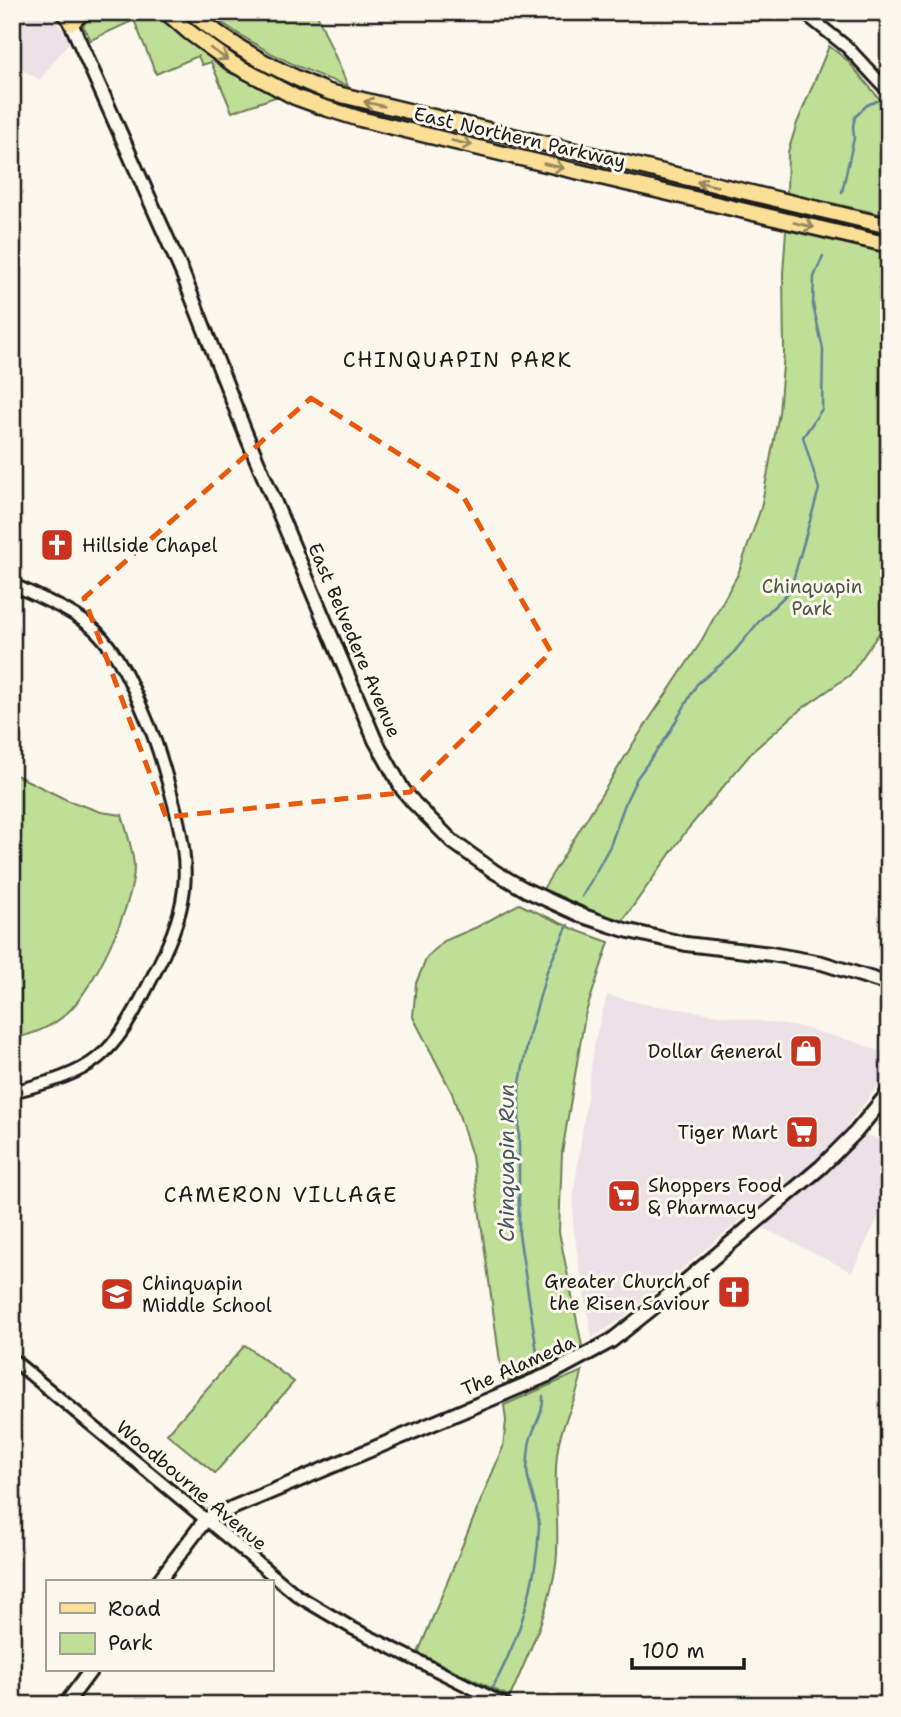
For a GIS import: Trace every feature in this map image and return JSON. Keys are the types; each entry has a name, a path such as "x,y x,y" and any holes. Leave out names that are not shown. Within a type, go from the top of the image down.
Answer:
{"main road":[{"path":"69,16 83,12"},
{"name":"East Northern Parkway","path":"166,12 233,64 284,91 325,108 360,119 889,245"},
{"name":"East Northern Parkway","path":"191,12 260,61 330,92 889,226"},
{"name":"East Belvedere Avenue","path":"69,16 182,272 245,432 370,728 387,764 414,803 453,842 495,872 526,890 583,916 625,930 686,944 822,963 889,984"},
{"name":"The Alameda","path":"160,1580 206,1519 548,1375 611,1341 821,1167 856,1132 889,1091"},
{"path":"65,1705 90,1672"}],"street":[{"path":"803,12 848,48 889,92"},
{"path":"12,584 79,618 103,638 120,662 159,751 186,859 183,897 173,937 125,1030 101,1056 65,1078 12,1092"},
{"name":"Woodbourne Avenue","path":"12,1359 281,1582 326,1614 506,1705"}],"highlighted area":[{"path":"311,398 462,494 551,652 410,792 166,817 84,598"}],"shaded area":[{"path":"12,12 66,12 58,24 70,41 40,80 12,64"},
{"path":"607,995 645,1004 800,1027 856,1042 889,1055 889,1071 847,1126 889,1144 889,1194 852,1272 743,1218 622,1319 592,1338 573,1222 574,1191 595,1040"}],"green space":[{"path":"93,12 152,12 228,72 278,96 232,112 211,62 202,65 198,56 156,74 134,20 91,40 83,26"},
{"path":"207,12 316,12 348,86 274,55"},
{"path":"829,46 847,60 889,110 889,216 787,193 788,152"},
{"name":"Chinquapin Park","path":"786,230 889,254 889,619 850,675 800,710 753,751 687,830 621,923 543,889 636,739 699,645 738,574 761,508 779,413 784,353 783,274"},
{"path":"12,773 67,800 101,812 122,815 134,868 120,924 99,967 77,1003 54,1023 12,1039"},
{"path":"519,904 609,942 585,1015 562,1153 559,1232 582,1346 503,1384 472,1156 452,1093 413,1017 416,983 427,957 444,941"},
{"path":"245,1345 294,1382 215,1473 167,1434"},
{"path":"582,1371 559,1442 556,1488 557,1550 553,1582 537,1632 510,1697 418,1653 503,1447 506,1421 504,1405"}],"waterway":[{"name":"Chinquapin Run","path":"886,12 884,45 889,55"},
{"name":"Chinquapin Run","path":"842,192 854,138 855,117 867,105 877,101"},
{"name":"Chinquapin Run","path":"582,897 610,846 637,778 668,735 697,684 730,657 761,619 790,591 819,489 803,437 822,409 823,349 813,305 814,277 823,256"},
{"name":"Chinquapin Run","path":"539,1365 519,1234 519,1088 529,1035 547,971 568,925"},
{"name":"Chinquapin Run","path":"489,1694 517,1634 534,1570 539,1526 527,1468 530,1441 543,1396"}],"place":[{"name":"Hillside Chapel","path":"57,545"},
{"name":"Dollar General","path":"806,1051"},
{"name":"Tiger Mart","path":"802,1132"},
{"name":"Shoppers Food & Pharmacy","path":"624,1196"},
{"name":"Greater Church of the Risen Saviour","path":"734,1292"},
{"name":"Chinquapin Middle School","path":"117,1294"}],"district":[{"name":"CHINQUAPIN PARK","path":"458,360"},
{"name":"CAMERON VILLAGE","path":"281,1195"}]}
